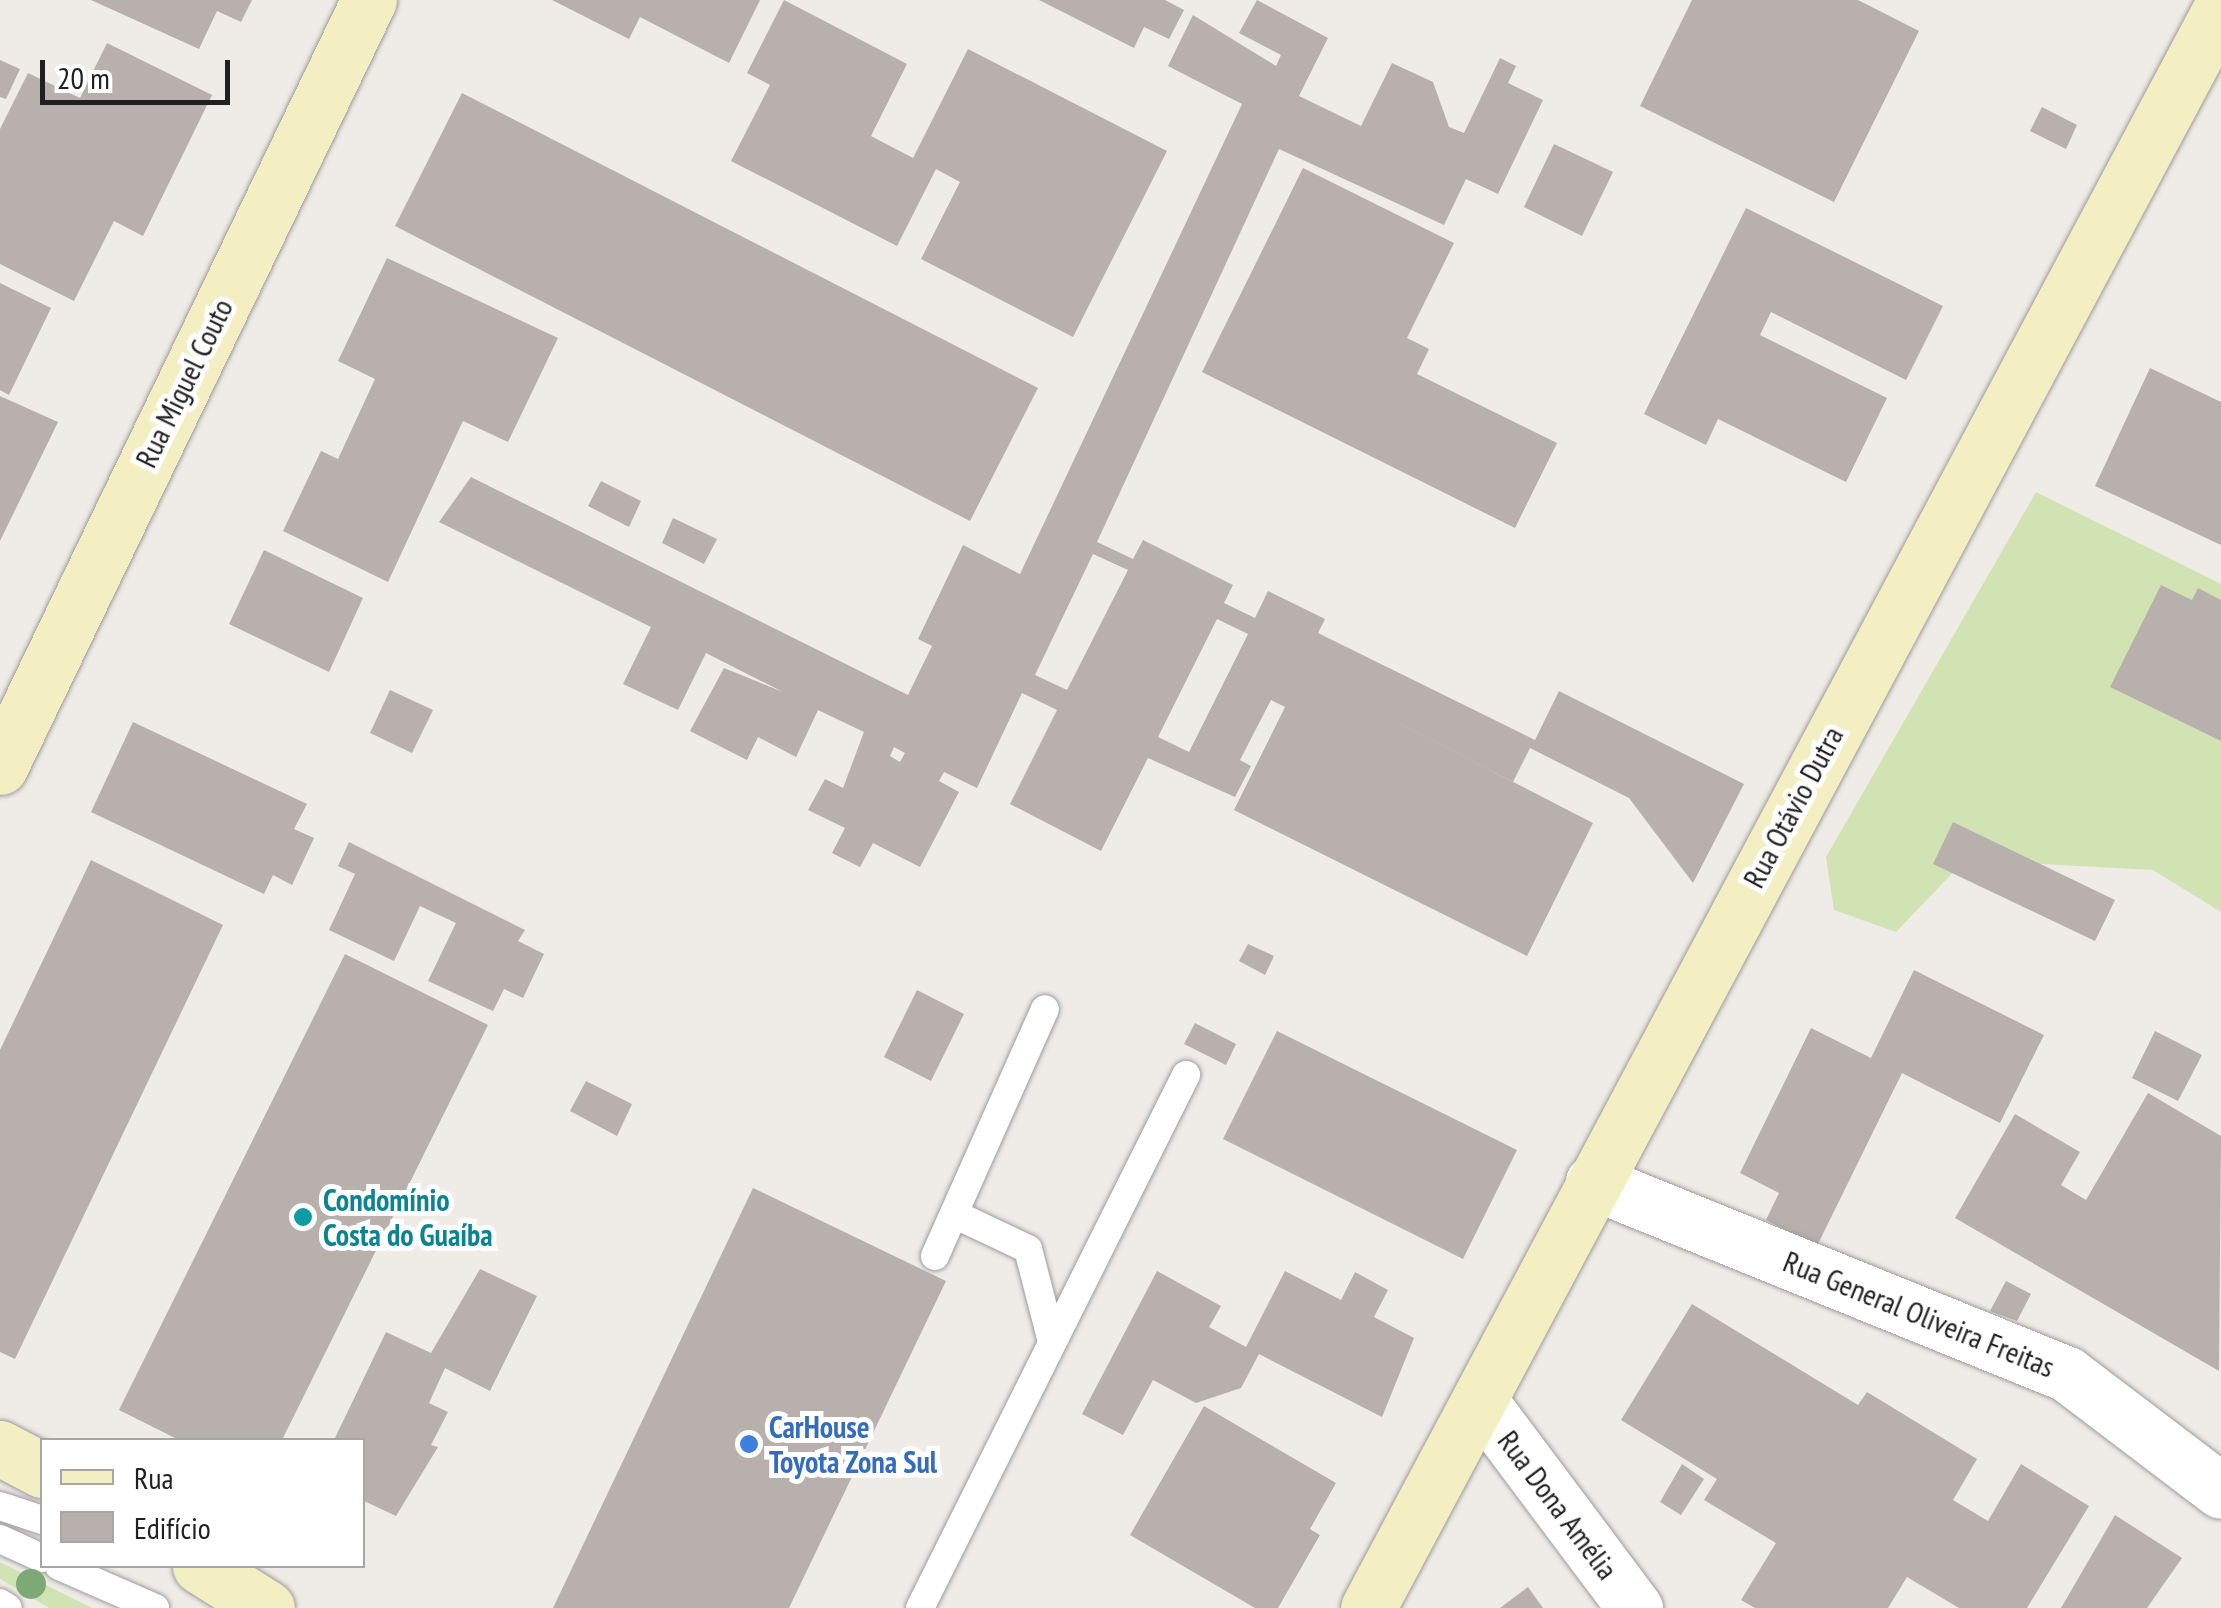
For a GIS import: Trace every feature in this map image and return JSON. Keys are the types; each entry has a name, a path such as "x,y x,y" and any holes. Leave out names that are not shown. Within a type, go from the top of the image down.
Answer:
{"street":[{"name":"Rua Miguel Couto","path":"0,767 369,0"},
{"name":"Rua Otávio Dutra","path":"1368,1608 2221,8"},
{"name":"Rua General Oliveira Freitas","path":"1593,1182 2067,1374 2221,1491"},
{"name":"Rua Dona Amélia","path":"1480,1401 1636,1608"},
{"path":"0,1448 40,1469"}],"lane":[{"path":"934,1256 1046,1010"},
{"path":"920,1608 1186,1075"},
{"path":"954,1214 1028,1249 1044,1286 1052,1342"},
{"path":"0,1506 40,1519"},
{"path":"0,1539 40,1557"},
{"path":"64,1568 155,1608"},
{"path":"183,1568 232,1585"},
{"path":"0,1603 8,1608"}],"green space":[{"path":"2036,492 2221,584 2221,912 2153,870 1965,860 1896,932 1834,910 1826,857"},
{"path":"0,1562 92,1608 49,1608 0,1579"}],"building":[{"path":"91,0 252,0 241,22 217,11 199,49"},
{"path":"552,0 760,0 729,63 640,17 629,39"},
{"path":"784,0 907,64 871,136 913,158 968,49 1167,151 1073,337 921,259 960,182 936,169 897,246 731,161 770,85 747,73"},
{"path":"1039,0 1165,0 1184,10 1169,39 1144,27 1134,48"},
{"path":"1257,0 1328,38 1299,96 1361,126 1392,63 1433,82 1449,127 1464,133 1500,58 1516,66 1508,83 1543,100 1498,194 1466,179 1444,225 1279,149 1097,542 1133,559 1143,540 1233,585 1224,603 1255,618 1268,591 1325,619 1318,633 1535,740 1559,691 1744,784 1693,883 1629,798 1530,748 1513,782 1593,823 1527,956 1234,810 1285,707 1271,700 1240,760 1251,766 1235,797 1148,758 1101,851 1010,804 1057,710 1022,693 977,788 944,772 939,781 959,792 920,867 873,843 860,867 832,853 845,828 808,810 825,779 843,788 864,732 818,710 796,757 758,737 747,760 690,731 724,668 783,692 706,653 678,710 623,684 651,627 439,522 471,477 908,695 932,646 918,639 963,545 1020,574 1242,104 1168,66 1193,15 1276,66 1281,55 1239,33","holes":["1093,554 1128,570 1067,690 1035,675","1217,619 1248,634 1189,752 1158,737","894,747 905,753 900,762 890,756"]},
{"path":"1692,0 1858,0 1919,31 1834,202 1640,106"},
{"path":"107,43 212,95 143,236 114,221 74,301 0,264 0,129 28,73 80,98"},
{"path":"0,60 20,69 6,99 0,97"},
{"path":"462,93 1038,388 970,521 395,226"},
{"path":"2042,107 2077,125 2066,149 2030,131"},
{"path":"1554,144 1613,172 1582,236 1524,207"},
{"path":"1303,168 1454,243 1407,338 1429,349 1417,374 1557,443 1515,528 1202,372"},
{"path":"1746,208 1943,306 1906,380 1771,312 1760,335 1887,398 1846,482 1718,419 1706,445 1644,414"},
{"path":"387,258 558,338 508,442 463,421 388,582 283,531 321,451 338,459 375,379 338,361"},
{"path":"0,283 51,308 9,395 0,390"},
{"path":"2150,368 2221,402 2221,545 2095,486"},
{"path":"0,396 58,422 0,541"},
{"path":"601,481 641,501 629,527 588,506"},
{"path":"673,518 717,539 704,564 662,543"},
{"path":"264,550 363,598 329,672 229,624"},
{"path":"2161,585 2192,600 2198,588 2221,600 2221,741 2110,687"},
{"path":"390,690 433,710 412,753 370,733"},
{"path":"133,722 307,804 294,829 314,838 292,885 273,875 264,894 91,812"},
{"path":"1953,822 2115,900 2095,941 1933,864"},
{"path":"349,842 525,930 518,941 544,954 523,998 504,989 493,1011 428,981 456,923 420,906 394,961 329,930 355,874 338,866"},
{"path":"91,860 223,925 15,1359 0,1352 0,1050"},
{"path":"1248,944 1274,956 1265,975 1239,961"},
{"name":"Condomínio Costa do Guaíba","path":"345,954 488,1025 283,1438 175,1438 119,1410"},
{"path":"1914,970 2044,1035 2000,1123 1902,1073 1817,1246 1766,1220 1779,1193 1740,1173 1811,1028 1871,1058"},
{"path":"917,990 964,1014 931,1081 884,1057"},
{"path":"1195,1023 1236,1044 1226,1065 1184,1044"},
{"path":"1277,1031 1517,1150 1463,1259 1223,1139"},
{"path":"2155,1031 2202,1055 2178,1101 2132,1078"},
{"path":"586,1081 632,1104 617,1136 570,1111"},
{"path":"2148,1093 2221,1136 2219,1371 1955,1218 2015,1114 2080,1152 2061,1185 2086,1200"},
{"name":"CarHouse Toyota Zona Sul","path":"753,1188 946,1281 789,1608 553,1608"},
{"path":"480,1269 537,1296 490,1391 445,1368 429,1403 448,1412 431,1445 438,1447 396,1516 365,1501 365,1438 335,1438 386,1332 431,1353"},
{"path":"1157,1271 1221,1306 1209,1327 1246,1347 1285,1271 1341,1300 1355,1272 1388,1290 1374,1317 1414,1338 1382,1417 1259,1354 1241,1388 1196,1403 1153,1380 1123,1435 1082,1414"},
{"path":"2006,1281 2031,1294 2017,1321 1990,1311"},
{"path":"1692,1304 1858,1405 1867,1392 1977,1459 1953,1500 1988,1521 2021,1464 2089,1506 2027,1608 1959,1608 1907,1577 1888,1608 1755,1608 1741,1600 1776,1543 1704,1500 1717,1479 1621,1420"},
{"path":"1204,1406 1336,1483 1310,1529 1320,1535 1278,1608 1255,1608 1130,1535"},
{"path":"1682,1464 1704,1479 1681,1515 1660,1502"},
{"path":"2115,1515 2182,1558 2147,1608 2061,1608"},
{"path":"1528,1587 1543,1608 1500,1608"}],"place":[{"name":"Condomínio Costa do Guaíba","path":"303,1217"},
{"name":"CarHouse Toyota Zona Sul","path":"749,1444"}]}
